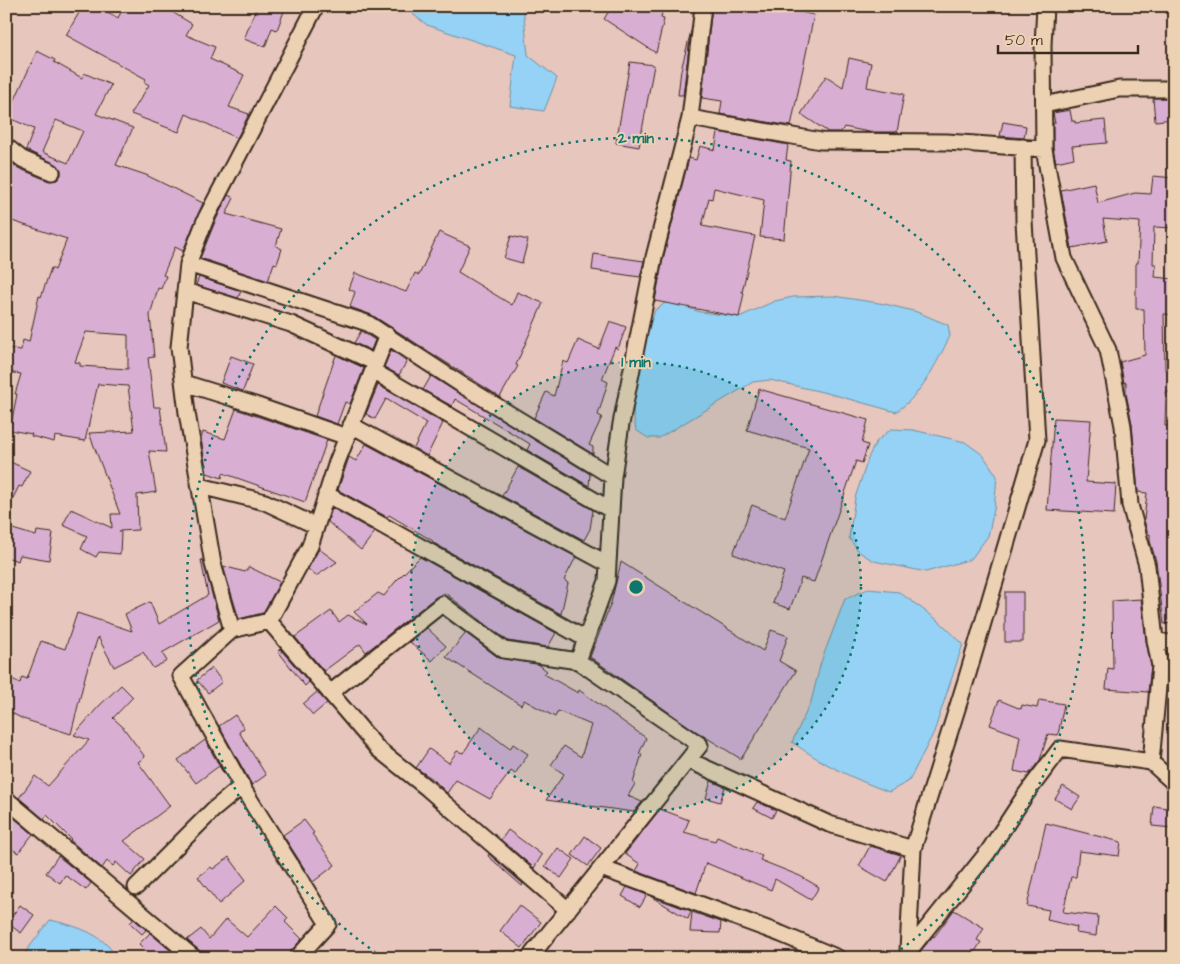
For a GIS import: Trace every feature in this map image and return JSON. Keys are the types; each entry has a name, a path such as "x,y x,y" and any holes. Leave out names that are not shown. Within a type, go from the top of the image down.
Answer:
{"street":[{"path":"232,630 213,564 179,347 188,264 206,218 316,6"},
{"path":"578,661 607,581 613,478 620,424 654,257 690,118 703,6"},
{"path":"1045,6 1044,149 1064,258 1108,350 1123,426 1130,505 1147,566 1155,640 1160,666 1150,762"},
{"path":"1044,105 1120,89 1174,89"},
{"path":"690,118 821,141 947,142 1044,149"},
{"path":"6,146 22,160 52,172"},
{"path":"907,954 913,849 970,667 1037,440 1024,221 1023,147"},
{"path":"188,264 367,323 388,335 462,386 613,478"},
{"path":"185,291 291,324 374,367 611,510"},
{"path":"297,958 328,924 242,786 182,676 232,630 269,621 310,546 326,494 349,431 388,335"},
{"path":"184,383 349,431 608,564"},
{"path":"200,486 265,502 316,526"},
{"path":"326,494 586,639"},
{"path":"330,693 442,604 504,650 578,661 700,745 529,958"},
{"path":"269,621 378,749 427,788 568,910"},
{"path":"1155,640 1174,644"},
{"path":"907,954 988,852 1026,794 1060,749 1150,762 1174,784"},
{"path":"688,760 830,824 913,849"},
{"path":"136,887 213,810 242,786"},
{"path":"6,799 194,958"},
{"path":"601,868 781,934 838,958"}],"water":[{"path":"402,6 523,6 528,55 557,78 544,111 510,106 516,55 427,25"},
{"path":"833,296 885,304 917,312 948,325 950,336 934,368 921,387 896,412 770,380 753,382 659,438 648,438 636,430 633,414 634,384 639,357 655,310 668,301 700,312 739,317 775,301 793,297"},
{"path":"891,429 913,430 965,442 983,455 997,476 994,510 988,536 971,559 926,572 874,561 859,552 849,538 855,498 869,456 876,442"},
{"path":"868,589 899,592 939,621 963,644 934,732 909,781 889,792 839,770 792,742 811,702 821,662 845,599"},
{"path":"50,920 89,932 110,948 115,958 21,958"}],"building":[{"path":"83,6 97,6 118,18 124,6 162,6 192,24 186,35 215,47 210,59 244,75 229,107 249,114 237,138 186,114 179,132 131,114 149,85 144,82 146,79 66,35"},
{"path":"257,6 286,6 277,30 272,28 265,47 244,39"},
{"path":"612,6 663,6 661,18 664,19 656,53 604,19"},
{"path":"712,6 772,6 814,15 791,126 720,114 722,101 702,98"},
{"path":"691,31 683,95 678,95 681,70"},
{"path":"37,51 55,60 54,62 82,78 84,73 111,85 96,114 133,128 116,165 146,175 203,203 183,251 175,247 163,275 166,276 161,289 158,288 150,315 154,357 148,358 154,407 160,407 166,452 149,451 156,492 137,495 138,530 119,531 121,532 120,554 99,552 96,557 81,549 87,536 63,525 71,509 112,528 111,514 120,514 89,433 134,431 128,386 98,384 85,441 55,436 54,442 31,436 32,434 10,430 17,394 15,394 21,374 6,372 6,348 21,350 23,340 29,342 39,296 41,297 51,268 55,270 67,239 6,219 6,177 12,163 18,168 49,181 57,180 61,175 61,170 56,164 26,150 34,129 7,117","holes":["56,120 83,131 68,163 42,152","86,332 128,335 128,369 80,366 80,363 75,362"]},
{"path":"849,58 871,63 867,87 904,94 897,132 869,132 844,127 841,132 828,132 801,114 826,76 843,87"},
{"path":"630,62 654,65 639,147 616,143"},
{"path":"1153,98 1174,98 1174,119 1155,121"},
{"path":"1070,110 1072,121 1075,121 1075,123 1105,120 1107,143 1072,146 1074,158 1056,162 1053,148 1053,123 1055,123 1053,113"},
{"path":"1003,122 1026,126 1024,138 1000,136"},
{"path":"718,132 788,145 786,160 791,161 784,239 760,237 764,200 714,188 712,199 709,198 702,226 755,236 742,292 744,293 739,317 655,301 663,259 689,158 696,160 700,146 715,150"},
{"path":"1153,176 1174,178 1174,228 1154,227 1153,264 1156,264 1155,277 1174,279 1174,315 1164,314 1165,370 1174,370 1174,392 1166,392 1165,426 1169,426 1169,467 1174,468 1174,562 1170,562 1174,586 1174,623 1164,624 1156,561 1150,541 1150,534 1148,534 1144,520 1147,493 1138,492 1132,424 1126,393 1126,382 1124,383 1120,362 1145,355 1144,309 1136,309 1136,263 1138,263 1140,222 1103,219 1107,241 1072,248 1061,190 1094,183 1098,203 1135,193 1151,194"},
{"path":"228,195 234,198 226,214 281,229 276,246 282,249 277,264 274,263 268,281 200,258"},
{"path":"439,232 470,246 458,272 512,305 517,292 543,303 516,365 518,366 500,397 372,315 350,307 355,292 349,289 355,273 406,292 415,273 419,275"},
{"path":"511,236 528,240 522,263 504,258"},
{"path":"594,254 644,261 640,277 592,270"},
{"path":"199,277 241,291 238,298 196,285"},
{"path":"610,321 626,327 618,349 615,347 602,379 608,382 598,415 602,417 589,445 593,447 593,454 534,418 546,392 554,396 563,361 568,363 578,340 599,349"},
{"path":"361,331 375,340 371,350 354,343"},
{"path":"391,350 407,361 399,375 384,367"},
{"path":"336,355 364,368 350,404 345,402 337,424 315,416"},
{"path":"231,356 253,364 243,391 221,383"},
{"path":"431,376 590,474 589,486 527,450 530,444 455,399 452,406 423,390"},
{"path":"378,385 443,423 427,456 414,448 426,423 386,399 375,419 366,414"},
{"path":"759,389 868,420 862,443 868,445 862,463 856,461 814,582 801,578 790,609 773,603 784,572 733,554 752,505 785,518 809,448 747,430"},
{"path":"236,409 327,440 305,502 223,473 222,478 207,473 201,439 203,432 225,439"},
{"path":"1054,418 1091,420 1086,482 1116,484 1114,514 1047,510"},
{"path":"366,444 576,557 564,580 568,583 561,614 432,542 389,515 387,517 338,490 349,457 356,461"},
{"path":"6,460 30,471 22,487 19,486 6,512"},
{"path":"518,467 593,510 590,529 584,540 502,496"},
{"path":"332,508 375,532 361,550 328,522"},
{"path":"6,527 36,536 37,531 53,533 49,560 20,555 18,561 6,557"},
{"path":"319,549 337,562 316,576 308,569"},
{"path":"420,557 556,633 548,647 508,641 445,593 436,597 366,652 360,644 324,671 295,637 331,611 339,622 348,615 367,624 354,612 378,593 384,596"},
{"path":"201,560 203,560 219,620 162,653 167,661 153,668 143,652 114,667 98,637 86,673 71,734 23,719 6,710 6,676 20,683 22,677 27,679 41,641 65,649 77,613 132,631 125,614 150,602 159,624 208,595"},
{"path":"621,562 763,651 771,630 788,636 779,661 796,671 741,759 694,730 590,657 611,603"},
{"path":"223,566 245,572 249,567 280,582 263,613 239,619"},
{"path":"1005,592 1023,592 1023,642 1005,642"},
{"path":"1141,599 1151,666 1148,692 1106,689 1108,668 1113,669 1112,601"},
{"path":"427,628 446,646 432,661 410,642"},
{"path":"466,633 499,658 538,664 547,671 544,674 578,693 579,690 646,738 639,754 642,754 633,783 635,784 628,796 642,802 634,812 546,800 564,774 551,765 564,746 581,757 591,725 558,711 555,717 524,700 521,705 446,657"},
{"path":"280,649 309,682 305,686 278,651"},
{"path":"1168,656 1174,658 1174,693 1167,693"},
{"path":"212,668 222,682 208,693 197,680"},
{"path":"121,685 133,697 113,718 122,726 145,757 138,762 170,806 124,841 145,859 131,876 116,862 113,866 107,861 102,868 70,840 47,815 44,819 19,798 35,776 48,786 89,740 74,735 99,706"},
{"path":"317,692 327,703 313,715 303,704"},
{"path":"999,700 1021,709 1022,705 1037,708 1039,700 1064,704 1058,735 1048,734 1040,760 1029,774 1014,771 1020,736 990,725"},
{"path":"235,715 244,728 239,732 266,775 252,785 219,726"},
{"path":"481,727 510,749 513,744 528,754 515,774 511,771 490,799 456,780 447,793 433,779 416,768 429,749 449,763 457,751 463,753"},
{"path":"205,740 224,774 219,766 196,783 178,760"},
{"path":"711,781 725,787 720,802 706,798"},
{"path":"1063,786 1080,797 1072,809 1055,799"},
{"path":"757,802 776,810 772,818 753,808"},
{"path":"1154,806 1174,809 1172,828 1152,826"},
{"path":"660,809 689,820 684,832 715,841 717,837 762,856 760,860 800,876 819,887 811,900 775,879 771,890 706,863 696,893 636,871 640,864 625,854"},
{"path":"7,812 33,834 18,853 6,845"},
{"path":"304,820 335,865 313,882 283,835"},
{"path":"1046,823 1121,842 1119,856 1079,851 1076,877 1071,877 1063,912 1098,916 1096,936 1076,933 1077,927 1047,920 1049,910 1027,906"},
{"path":"508,830 542,855 534,868 501,840"},
{"path":"585,836 601,848 588,866 572,855"},
{"path":"870,846 901,855 887,882 859,866"},
{"path":"558,848 574,859 561,878 545,866"},
{"path":"489,854 523,884 522,886 488,856"},
{"path":"58,856 91,883 86,890 65,875 60,883 46,873"},
{"path":"229,857 246,880 219,904 198,877"},
{"path":"627,887 647,895 640,907 622,896"},
{"path":"650,896 691,911 688,919"},
{"path":"20,905 34,915 21,933 7,923"},
{"path":"519,905 541,922 522,948 500,931"},
{"path":"276,906 288,918 285,922 302,939 290,952 288,958 203,958 200,951 187,940 201,929 209,939 226,919 247,937"},
{"path":"954,910 984,928 977,940 981,942 971,958 915,958 934,937"},
{"path":"692,912 721,922 720,933 690,932"},
{"path":"134,919 146,930 142,934 130,923"},
{"path":"150,933 179,958 153,958 139,944"}]}
